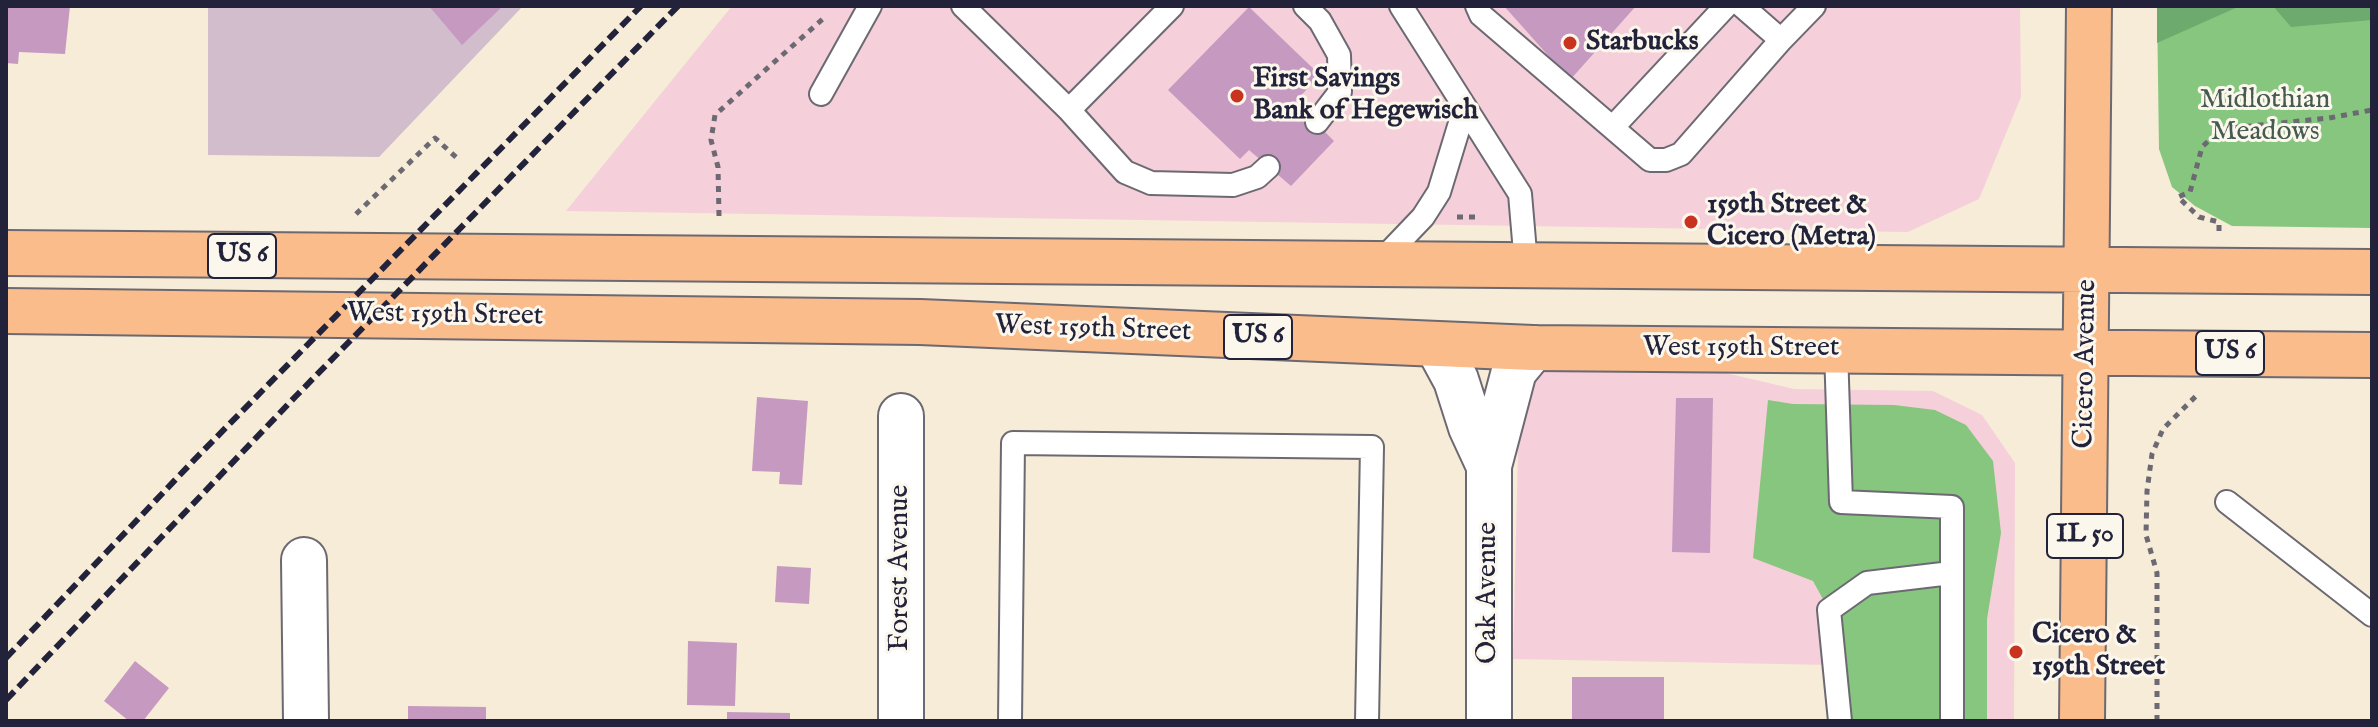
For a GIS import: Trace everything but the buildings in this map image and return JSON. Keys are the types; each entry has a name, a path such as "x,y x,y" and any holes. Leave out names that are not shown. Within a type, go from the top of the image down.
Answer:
{"main road":[{"name":"Cicero Avenue","path":"2082,721 2089,6"},
{"name":"West 159th Street","path":"6,253 2372,272"},
{"name":"West 159th Street","path":"6,311 920,322 1533,348 2372,355"}],"street":[{"name":"Oak Avenue","path":"1437,345 1456,380 1471,427 1489,466"},
{"name":"Oak Avenue","path":"1489,721 1489,466 1514,371 1533,348"},
{"name":"Forest Avenue","path":"901,416 901,721"},
{"path":"304,560 306,721"}],"lane":[{"path":"821,94 870,6"},
{"path":"963,6 1069,110 1125,172 1151,183 1233,185 1257,177 1268,167"},
{"path":"1069,110 1172,6"},
{"path":"1305,6 1320,21 1339,55 1340,92 1317,122"},
{"path":"1401,6 1520,194 1526,264"},
{"path":"1477,6 1481,15 1650,160 1666,160 1681,154 1814,6"},
{"path":"1613,127 1726,6"},
{"path":"1742,6 1781,40"},
{"path":"1380,262 1423,217 1439,192 1464,110"},
{"path":"1836,350 1841,502 1952,507 1952,721"},
{"path":"1010,721 1013,443 1372,447 1367,721"},
{"path":"2227,502 2372,615"},
{"path":"1840,721 1829,610 1867,583 1951,573"}],"path":[{"path":"728,216 716,216 718,167 711,140 715,115 831,13"},
{"path":"2219,222 2199,217 2178,197 2190,192 2202,147 2215,135 2232,128 2329,118 2372,110"},
{"path":"346,224 435,138 457,158"},
{"path":"1452,217 1481,217"},
{"path":"2157,721 2157,573 2146,535 2152,454 2163,429 2208,387"}],"shaded area":[{"path":"208,6 523,6 379,157 208,155"},
{"path":"732,6 2020,6 2021,97 1979,199 1908,232 566,211"},
{"path":"1520,368 1717,371 1794,389 1933,391 1982,415 2015,463 2014,721 1835,721 1834,665 1513,659"}],"green space":[{"name":"Midlothian Meadows","path":"2157,6 2372,6 2372,228 2232,226 2195,206 2172,187 2159,149"},
{"path":"2157,6 2240,6 2157,43"},
{"path":"2273,6 2372,6 2372,20 2291,27"},
{"path":"1768,400 1793,404 1894,405 1935,410 1966,425 1993,461 2001,533 1987,619 1987,721 1835,721 1829,610 1813,581 1753,558"}],"railway":[{"path":"6,658 196,458 641,6"},
{"path":"6,700 296,396 678,6"}],"place":[{"name":"Starbucks","path":"1570,43"},
{"name":"First Savings Bank of Hegewisch","path":"1237,96"},
{"name":"159th Street & Cicero (Metra)","path":"1691,222"},
{"name":"Cicero & 159th Street","path":"2016,652"}]}
